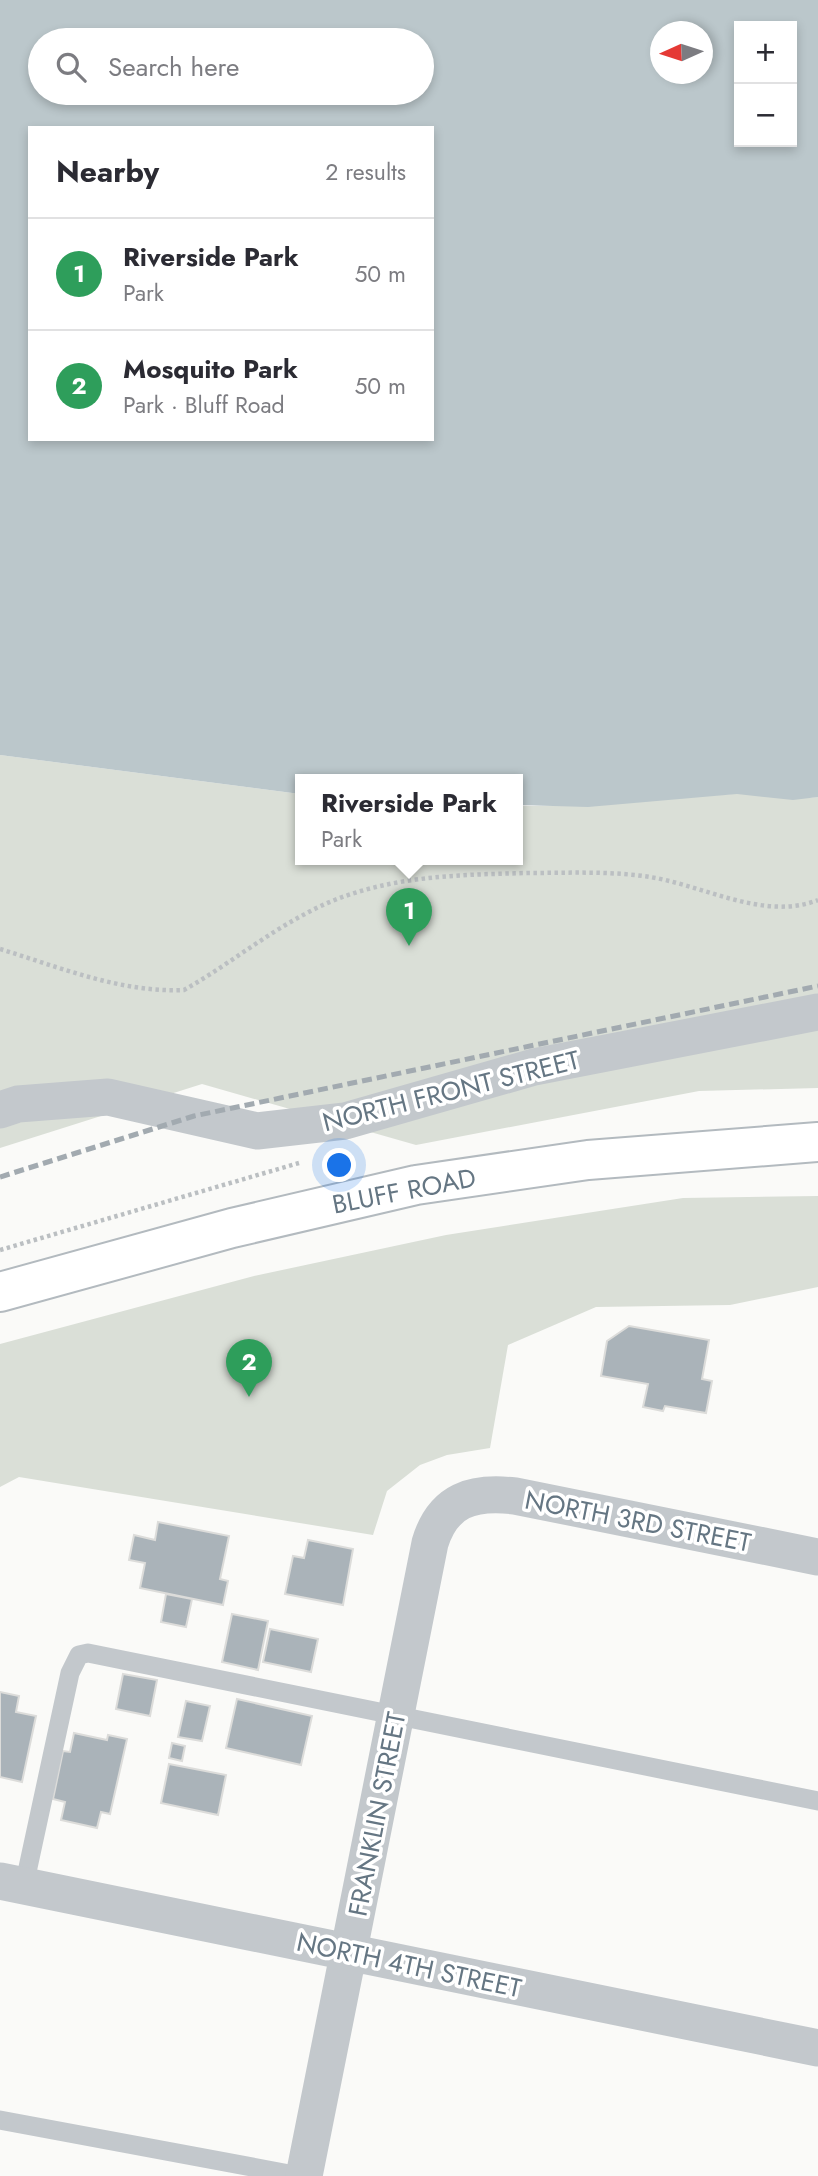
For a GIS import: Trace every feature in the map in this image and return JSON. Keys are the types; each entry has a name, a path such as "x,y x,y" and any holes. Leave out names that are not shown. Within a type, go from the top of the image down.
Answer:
{"main road":[{"name":"BLUFF ROAD","path":"0,1292 232,1228 416,1185 589,1160 818,1142"}],"street":[{"name":"NORTH FRONT STREET","path":"0,1110 18,1104 108,1097 257,1130 345,1121 534,1068 818,1012"},
{"name":"NORTH 3RD STREET","path":"458,1503 492,1494 515,1496 818,1557"},
{"name":"FRANKLIN STREET","path":"302,2176 430,1543 445,1511 458,1503"},
{"name":"NORTH 4TH STREET","path":"12,1883 818,2048"}],"lane":[{"path":"12,1883 70,1673 79,1655 98,1653 818,1801"},
{"path":"0,2120 302,2176"}],"path":[{"path":"0,949 107,982 167,991 184,990 305,914 367,889 418,877 611,872 657,878 767,908 797,908 818,900"}],"shaded area":[{"path":"0,0 818,0 818,797 793,800 737,794 588,807 523,805 523,774 295,774 295,793 0,755"},
{"path":"0,755 295,793 295,865 523,865 523,806 598,804 732,794 818,797 818,1088 699,1091 416,1145 202,1084 0,1148"},
{"path":"818,1196 818,1287 730,1305 596,1307 508,1345 490,1448 447,1455 420,1465 387,1491 373,1535 19,1477 0,1487 0,1344 254,1276 446,1235 683,1198"}],"building":[{"path":"629,1326 709,1340 702,1379 712,1381 706,1413 665,1406 663,1411 643,1407 648,1384 601,1376 607,1341"},
{"path":"158,1522 229,1536 220,1579 228,1581 223,1605 140,1588 145,1563 129,1560 134,1535 155,1540"},
{"path":"308,1540 353,1549 343,1605 285,1594 293,1556 304,1558"},
{"path":"166,1594 192,1599 186,1627 161,1622"},
{"path":"232,1614 268,1621 258,1670 222,1662"},
{"path":"270,1629 318,1639 311,1672 263,1662"},
{"path":"123,1674 157,1680 150,1716 116,1709"},
{"path":"0,1692 19,1696 16,1712 36,1716 22,1782 0,1777"},
{"path":"237,1699 312,1716 301,1765 226,1748"},
{"path":"186,1701 210,1706 202,1741 178,1737"},
{"path":"74,1733 107,1740 108,1735 127,1739 110,1814 101,1812 97,1828 61,1820 65,1802 53,1799 63,1751 70,1752"},
{"path":"172,1743 185,1746 182,1761 169,1758"},
{"path":"169,1764 226,1775 218,1815 161,1803"}],"railway":[{"path":"0,1177 194,1116 818,986"}],"place":[{"name":"Riverside Park","path":"409,946"},
{"name":"Mosquito Park","path":"249,1397"}]}
